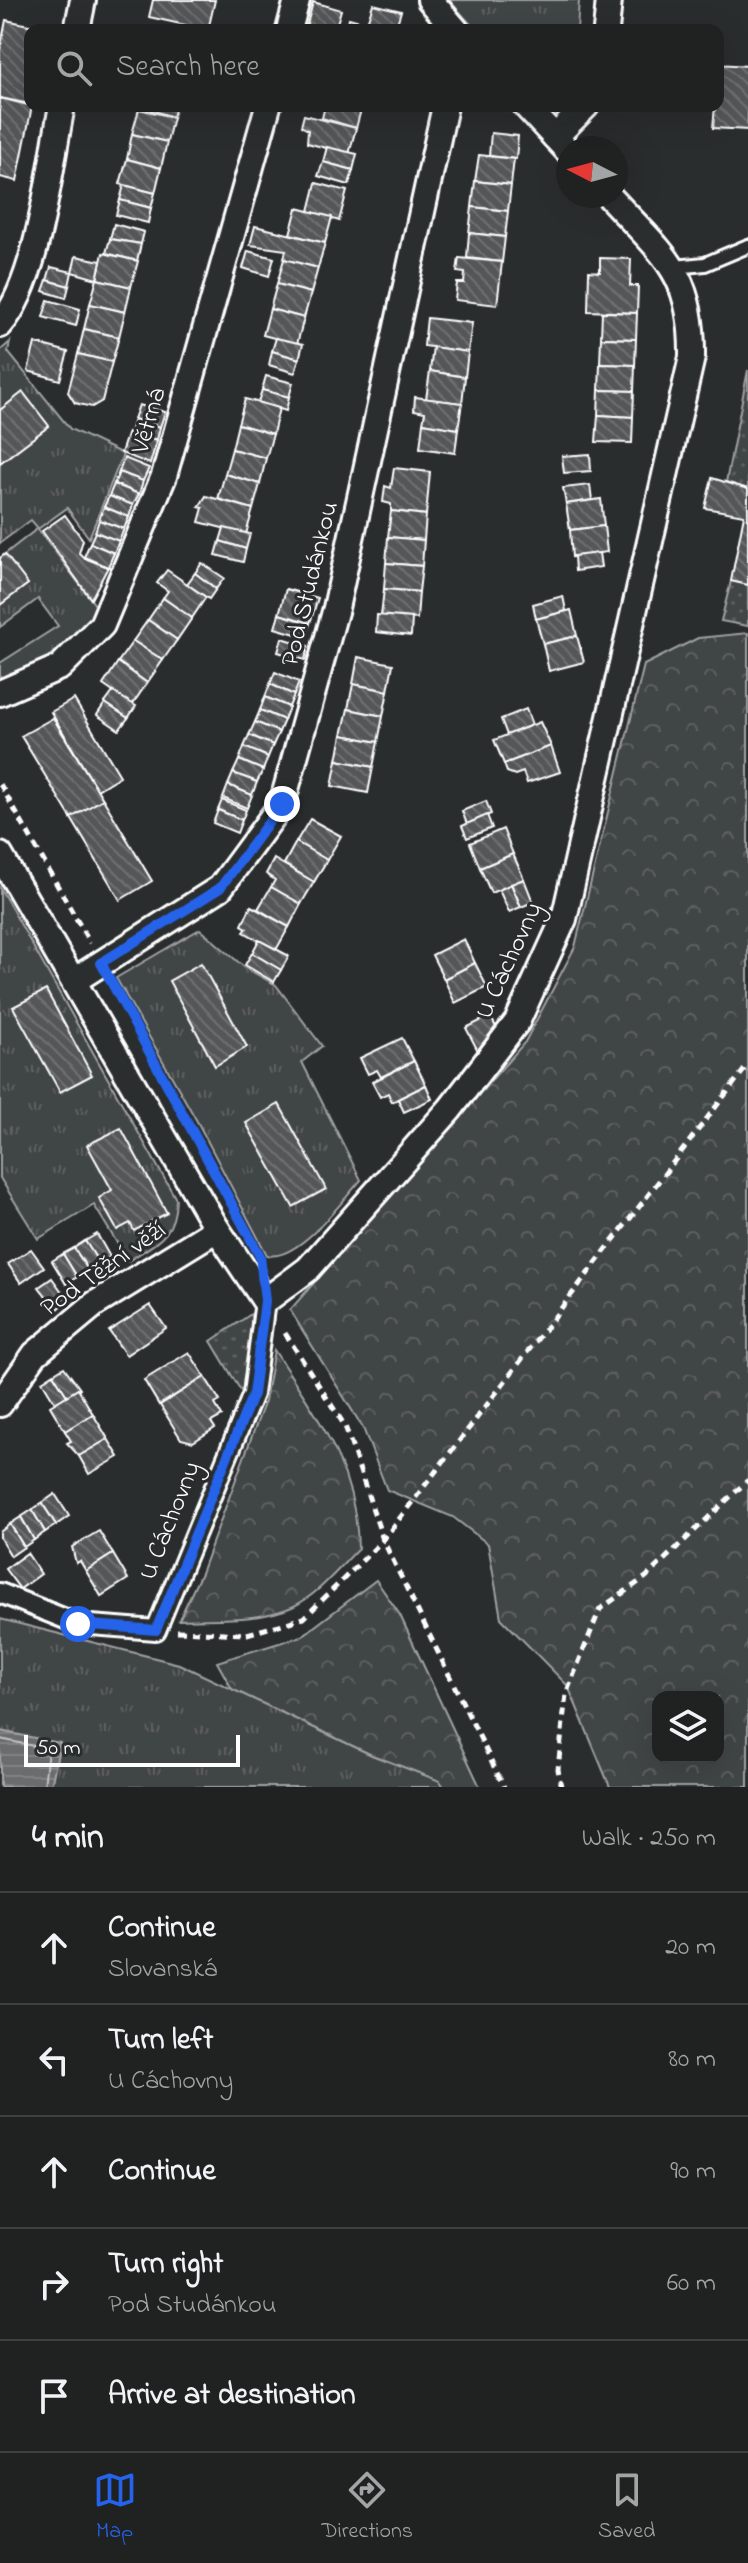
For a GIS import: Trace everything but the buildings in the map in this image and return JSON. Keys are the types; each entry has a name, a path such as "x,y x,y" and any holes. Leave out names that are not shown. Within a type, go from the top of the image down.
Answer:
{"street":[{"path":"78,24 83,0"},
{"path":"291,24 297,0"},
{"path":"430,0 451,24"},
{"path":"607,24 609,0"},
{"path":"0,325 14,309 31,259 61,112"},
{"name":"Větrná","path":"0,693 60,667 102,625 164,476 266,112"},
{"name":"Pod Studánkou","path":"75,980 220,888 282,804 336,608 444,112"},
{"path":"532,112 556,138"},
{"path":"567,136 582,112"},
{"path":"620,208 675,267"},
{"name":"U Cáchovny","path":"156,1630 253,1394 265,1301 308,1269 450,1109 517,1022 564,919 692,357 692,315 675,267"},
{"path":"0,855 217,1229 265,1301"},
{"name":"Pod Těžní věží","path":"0,1404 35,1354 95,1304 217,1229"},
{"path":"0,1593 78,1624 156,1630"}],"lane":[{"path":"675,267 705,264 748,246"}],"path":[{"path":"0,784 169,1089"},
{"path":"156,1630 247,1634 304,1618 383,1540 748,1065"},
{"path":"295,1350 345,1426 383,1540 504,1787"},
{"path":"561,1787 558,1769 566,1694 600,1609 646,1577 748,1480"}],"green space":[{"path":"449,0 579,0 577,24 471,24"},
{"path":"10,342 8,352 70,429 123,454 89,538 67,508 38,529 98,609 53,655 0,685 0,663 58,626 38,599 0,627 0,605 28,584 5,554 38,528 31,520 0,543 0,463 49,426 23,393 0,410 0,351"},
{"path":"748,370 748,489 726,482"},
{"path":"731,581 748,585 748,626 721,621"},
{"path":"748,633 748,1787 610,1787 568,1686 501,1618 488,1544 453,1517 387,1490 363,1428 290,1310 525,1042 575,947 644,665 698,638"},
{"path":"0,888 176,1199 168,1230 156,1243 128,1261 94,1205 38,1239 0,1178"},
{"path":"200,929 244,967 276,985 322,1046 302,1062 361,1180 305,1240 279,1255 267,1255 198,1123 116,978"},
{"path":"251,1314 252,1347 244,1396 211,1341"},
{"path":"274,1350 332,1444 350,1493 358,1549 319,1589 292,1607 251,1617 179,1620 201,1573 265,1401"},
{"path":"376,1580 400,1615 480,1787 444,1787 440,1781 372,1755 232,1689 217,1662 302,1636"},
{"path":"0,1619 179,1664 372,1755 441,1781 444,1787 0,1787"}],"water":[{"path":"0,1731 60,1743 51,1787 0,1787"}],"route":[{"path":"78,1624 156,1630 253,1394 265,1301 260,1256 101,963 220,888 282,804"}]}
